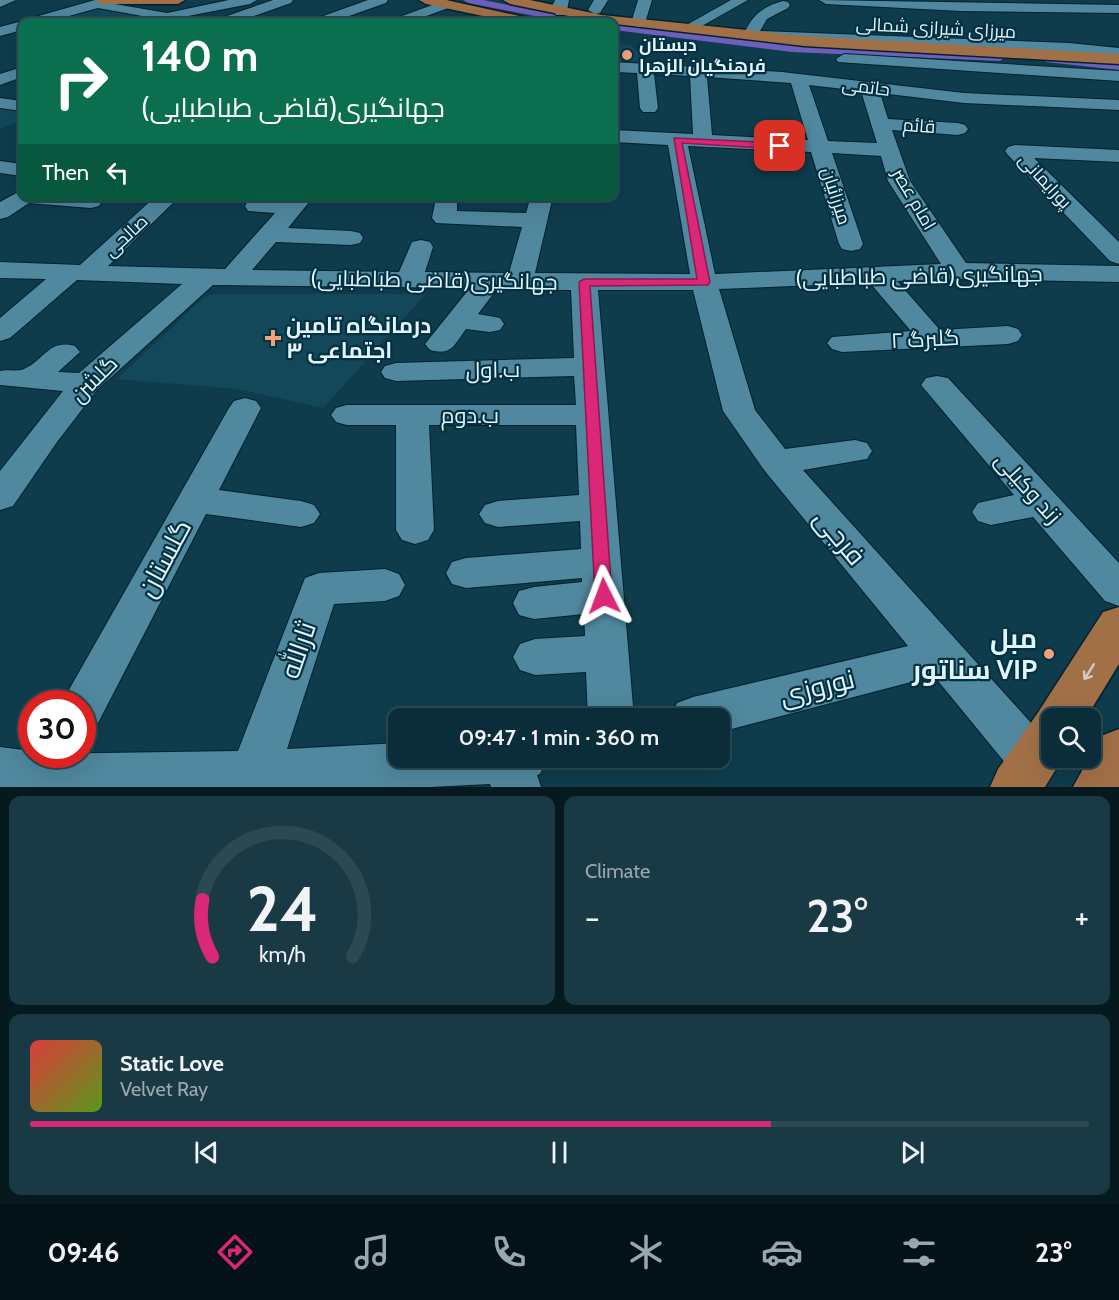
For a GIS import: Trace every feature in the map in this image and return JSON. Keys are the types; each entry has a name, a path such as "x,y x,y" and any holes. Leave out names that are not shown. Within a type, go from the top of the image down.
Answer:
{"main road":[{"path":"102,1 178,0"},
{"name":"میرزای شیرازی شمالی","path":"426,0 507,12 561,6 615,18"},
{"name":"میرزای شیرازی شمالی","path":"618,19 688,36"},
{"name":"میرزای شیرازی شمالی","path":"618,35 751,35 872,45 1119,58"},
{"name":"میرزای شیرازی شمالی","path":"761,52 816,57 1050,64 1119,69"},
{"path":"1066,708 1119,625"},
{"path":"1100,787 1119,752"}],"street":[{"path":"0,3 9,0"},
{"path":"163,16 250,0"},
{"path":"234,18 286,0"},
{"path":"331,18 381,0"},
{"path":"638,23 645,0"},
{"path":"688,36 741,0"},
{"path":"751,35 754,24 765,13 788,7 763,0"},
{"path":"826,0 839,6 877,1 960,7 1017,6 1092,12 1119,9"},
{"path":"1104,0 1119,3"},
{"path":"46,18 102,1 120,10 175,18"},
{"path":"409,18 446,4"},
{"path":"894,4 911,31"},
{"path":"1017,6 1033,21"},
{"path":"960,7 974,21"},
{"path":"688,36 690,9"},
{"path":"1063,9 1080,38 1092,39"},
{"path":"132,18 146,14"},
{"path":"816,38 827,21"},
{"path":"848,25 911,31"},
{"path":"0,32 18,26"},
{"name":"میرزای شیرازی شمالی","path":"751,35 816,38 911,31 1119,53"},
{"path":"1051,34 1069,48"},
{"name":"میرزای شیرازی شمالی","path":"816,57 1119,76"},
{"path":"0,65 18,70"},
{"name":"حاتمی","path":"618,67 788,74 869,88 964,98 1119,105"},
{"path":"643,132 645,68"},
{"path":"1024,69 1045,103"},
{"path":"698,71 703,142"},
{"path":"0,80 18,73"},
{"name":"میرزائیان","path":"788,74 820,148 851,244"},
{"name":"امام عصر","path":"869,88 899,181 958,271"},
{"path":"0,103 18,105"},
{"name":"قائم","path":"880,124 958,129"},
{"path":"618,135 643,132 677,140 703,142 739,152 820,148 889,150"},
{"name":"فرجی","path":"677,140 704,282 739,411 776,462 1034,760"},
{"name":"پورایمانی","path":"1119,156 1015,151 1119,256"},
{"path":"0,167 18,169"},
{"path":"0,212 18,200"},
{"name":"صالحی","path":"0,332 78,273 165,201"},
{"path":"447,201 444,218 536,220"},
{"path":"520,282 541,201"},
{"path":"256,206 299,202"},
{"name":"گلشن","path":"0,497 45,434 86,383 270,234 299,202"},
{"path":"270,234 351,238"},
{"path":"409,280 421,247"},
{"path":"3,270 33,249"},
{"name":"جهانگیری(قاضی طباطبایی)","path":"3,270 489,282 704,282 958,271 1119,274"},
{"path":"877,275 933,339"},
{"path":"440,344 489,282"},
{"path":"584,282 610,708"},
{"path":"458,320 490,324"},
{"name":"گلبرگ ۲","path":"842,343 1008,334"},
{"path":"65,352 14,383 86,383"},
{"name":"ب.اول","path":"396,372 590,367"},
{"name":"زند وکیلی","path":"937,385 1119,590"},
{"name":"گلستان","path":"92,690 245,408"},
{"name":"ب.دوم","path":"347,415 592,415"},
{"path":"412,415 416,530"},
{"path":"776,462 855,451"},
{"path":"196,500 302,514"},
{"path":"991,512 1041,503"},
{"path":"512,519 598,507"},
{"path":"466,573 603,579"},
{"path":"534,603 603,579"},
{"name":"ثارالله","path":"254,774 319,589 385,585"},
{"path":"535,657 607,653"},
{"name":"نوروزی","path":"730,709 942,656"},
{"path":"66,768 254,774 516,768"}],"shaded area":[{"path":"90,8 136,15 126,18 56,18"},
{"name":"دبستان فرهنگیان الزهرا","path":"618,43 631,45 652,66 618,64"},
{"path":"0,107 18,109 18,122 0,129"},
{"name":"درمانگاه تامین اجتماعی ۳","path":"212,294 426,294 323,408 238,389 117,379 203,298"}],"waterway":[{"path":"468,0 559,18"},
{"path":"618,27 792,48 1000,57"},
{"path":"1050,59 1119,66"}],"place":[{"name":"دبستان فرهنگیان الزهرا","path":"627,55"},
{"name":"درمانگاه تامین اجتماعی ۳","path":"273,338"},
{"name":"مبل سناتور VIP","path":"1049,654"}],"route":[{"path":"604,596 584,282 704,282 677,140 780,146"}]}
